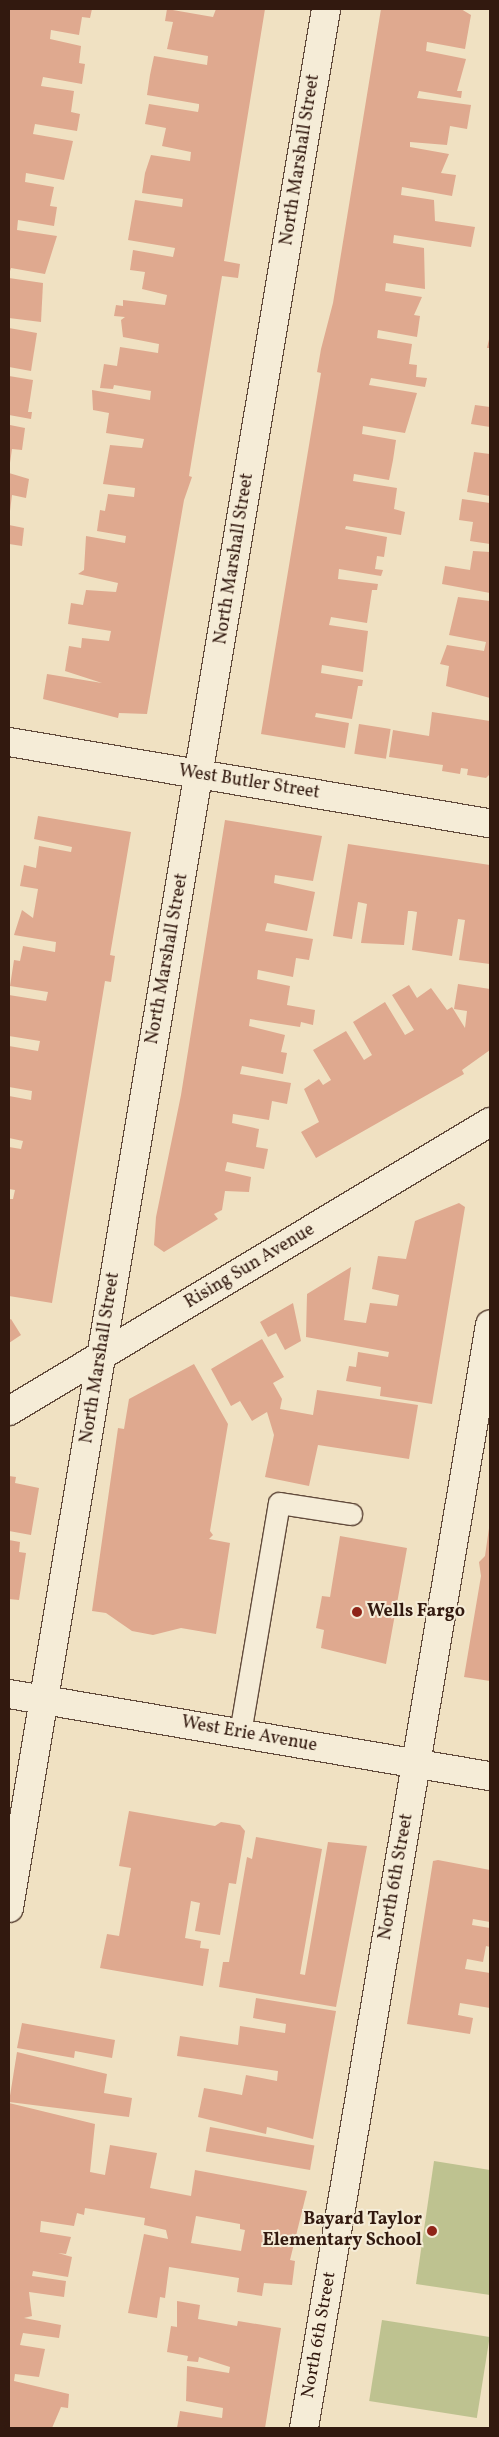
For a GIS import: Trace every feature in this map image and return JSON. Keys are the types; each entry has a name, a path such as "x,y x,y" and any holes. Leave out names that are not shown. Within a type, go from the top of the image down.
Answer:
{"street":[{"name":"North Marshall Street","path":"9,1908 326,9"},
{"name":"West Butler Street","path":"9,742 490,823"},
{"name":"Rising Sun Avenue","path":"9,1411 490,1122"},
{"name":"North 6th Street","path":"304,2428 490,1326"},
{"name":"West Erie Avenue","path":"9,1694 490,1776"}],"lane":[{"path":"240,1733 279,1502 351,1514"}],"green space":[{"path":"434,2161 490,2170 490,2295 416,2284"},
{"path":"382,2320 490,2337 477,2418 369,2401"}],"building":[{"path":"9,9 92,9 90,18 82,17 79,35 51,30 50,39 81,46 79,63 85,64 82,84 43,77 41,86 74,91 71,112 80,114 77,131 35,124 33,134 73,141 64,180 26,173 25,182 54,187 50,206 57,207 54,226 18,220 17,230 57,236 45,274 11,268 9,274"},
{"path":"167,9 213,17 216,9 265,9 224,261 240,264 238,278 222,276 189,476 192,477 184,500 147,714 119,713 118,718 43,699 47,674 102,683 65,671 69,646 81,648 82,638 109,641 111,631 68,624 71,603 83,605 86,590 116,592 118,583 78,574 84,570 86,536 125,543 126,536 97,531 100,510 105,511 108,494 134,497 135,488 103,484 110,445 142,448 144,439 106,433 109,413 93,410 92,390 150,400 151,391 114,385 113,389 100,388 104,364 117,366 120,347 158,353 159,344 123,337 121,320 125,317 114,316 116,305 123,306 123,300 165,305 167,295 142,289 145,272 130,270 133,250 173,257 175,248 128,240 135,200 182,207 183,199 142,193 145,173 151,155 190,161 191,152 162,146 166,128 145,124 149,104 198,112 199,107 199,104 147,95 150,75 154,56 207,65 208,56 167,49 173,22 165,21"},
{"path":"381,9 461,9 471,15 465,49 427,42 426,51 466,59 457,91 462,91 461,98 419,91 417,98 471,105 467,129 450,126 447,145 410,142 410,147 449,154 441,173 456,175 452,196 402,187 401,195 434,200 435,221 475,227 471,247 394,235 393,243 424,248 425,289 386,283 385,291 422,297 414,315 420,316 417,337 378,330 377,338 412,344 409,364 417,365 416,377 427,378 425,387 371,378 369,385 417,393 405,433 363,426 362,434 396,440 393,460 389,480 354,474 353,481 397,488 394,509 405,512 401,535 346,526 345,529 387,537 384,557 377,556 375,569 383,570 381,576 339,569 338,579 378,584 377,590 372,590 367,623 331,617 329,625 368,631 363,672 322,665 321,673 363,680 362,686 358,686 352,719 316,713 315,717 349,723 345,748 261,734 321,373 317,372 333,303"},
{"path":"9,278 43,283 41,322 9,318"},
{"path":"9,328 37,333 31,371 9,367"},
{"path":"490,335 490,348 487,348"},
{"path":"9,376 33,380 28,412 32,412 31,419 9,415"},
{"path":"475,405 490,407 490,427 471,424"},
{"path":"10,425 25,428 22,450 12,449 10,463"},
{"path":"474,452 490,454 490,496 467,492"},
{"path":"9,473 29,479 26,498 12,495 10,511"},
{"path":"462,499 490,503 490,544 470,541 473,522 459,520"},
{"path":"9,525 24,528 22,546 9,544"},
{"path":"473,551 490,552 490,593 442,584 445,566 470,570"},
{"path":"458,597 490,601 490,698 446,686 449,666 440,664 447,645 484,651 486,642 449,635"},
{"path":"432,712 490,721 490,774 486,778 467,775 468,769 461,768 460,774 442,771 443,765 389,757 393,730 429,736"},
{"path":"359,724 391,729 386,759 354,754"},
{"path":"38,816 131,832 110,955 115,956 111,982 105,981 52,1303 9,1296 9,1199 13,1199 15,1190 9,1189 9,1147 21,1149 23,1141 9,1138 9,1096 31,1100 32,1091 9,1087 9,1046 38,1051 40,1041 9,1036 9,995 46,1001 48,992 10,986 14,960 20,961 23,946 55,952 56,942 14,935 22,910 33,918 38,889 20,886 24,865 36,868 39,846 71,852 72,847 34,839"},
{"path":"225,820 322,836 313,881 275,875 274,883 315,892 307,931 267,923 265,931 313,939 309,960 296,958 293,977 258,970 257,979 290,986 287,1005 315,1010 313,1025 301,1022 300,1027 250,1019 249,1026 285,1035 281,1052 287,1053 283,1074 242,1066 240,1074 291,1083 287,1104 272,1101 269,1120 233,1114 232,1123 259,1129 256,1147 268,1149 264,1169 227,1162 225,1171 251,1177 249,1192 225,1191 222,1210 214,1214 218,1219 164,1252 154,1245 156,1217 181,1095"},
{"path":"348,844 490,865 490,964 459,960 465,920 458,919 452,956 412,950 417,912 412,911 408,911 404,945 361,943 367,904 358,902 352,939 333,936"},
{"path":"458,984 490,989 490,1050 462,1070 464,1074 316,1158 301,1132 319,1122 304,1089 319,1079 323,1085 331,1080 313,1050 346,1031 364,1060 372,1055 353,1022 385,1002 405,1035 414,1030 392,995 409,985 417,998 431,988 447,1010 452,1007 465,1028 467,1011 454,1009"},
{"path":"459,1203 465,1207 432,1404 380,1396 381,1387 346,1381 349,1366 356,1367 358,1352 388,1357 389,1352 306,1337 307,1294 351,1267 344,1320 366,1323 370,1303 397,1306 399,1295 372,1289 378,1256 406,1259 415,1221"},
{"path":"293,1303 301,1341 285,1350 276,1333 268,1337 260,1322"},
{"path":"11,1319 21,1335 9,1343 9,1320"},
{"path":"262,1339 284,1377 273,1383 282,1399 280,1409 313,1415 317,1390 418,1405 409,1459 318,1445 309,1486 265,1477 274,1435 267,1412 252,1421 240,1401 231,1406 211,1369"},
{"path":"194,1364 228,1424 210,1531 213,1535 209,1539 230,1543 216,1634 181,1628 153,1635 132,1631 106,1613 92,1611 118,1428 124,1429 129,1399"},
{"path":"9,1476 16,1477 15,1483 39,1488 31,1535 9,1531"},
{"path":"489,1528 490,1681 464,1677 481,1576 479,1562 485,1556"},
{"name":"Wells Fargo","path":"340,1536 407,1548 386,1664 321,1648 324,1630 316,1628 322,1596 330,1597"},
{"path":"9,1540 20,1542 19,1552 26,1553 19,1600 9,1599"},
{"path":"129,1811 215,1826 221,1822 240,1825 245,1831 236,1884 229,1883 220,1935 195,1931 200,1903 191,1901 185,1938 201,1941 200,1948 209,1949 203,1986 100,1968 107,1934 119,1936 131,1868 119,1866"},
{"path":"256,1837 322,1849 300,1974 305,1975 328,1842 367,1846 336,2007 219,1987 223,1962 229,1962 247,1857 252,1859"},
{"path":"438,1860 490,1870 490,1922 473,1919 472,1925 490,1928 490,1947 486,1946 483,1962 467,1959 465,1969 490,1973 490,2008 460,2003 458,2015 473,2018 470,2034 407,2024 433,1861"},
{"path":"256,1998 336,2011 313,2139 267,2127 266,2134 198,2117 204,2088 242,2095 246,2075 277,2081 278,2071 177,2056 180,2036 238,2045 240,2026 285,2033 286,2024 253,2018"},
{"path":"22,2023 115,2040 112,2058 75,2051 74,2058 17,2048"},
{"path":"17,2052 107,2074 104,2093 132,2098 129,2117 9,2102"},
{"path":"9,2103 95,2124 90,2172 105,2175 110,2145 157,2153 150,2188 191,2196 195,2170 307,2191 290,2260 295,2261 292,2285 264,2283 262,2296 237,2292 239,2278 169,2267 165,2298 160,2297 157,2318 128,2313 144,2234 168,2239 166,2230 144,2225 145,2218 85,2208 84,2215 77,2213 74,2226 41,2221 40,2232 71,2237 66,2254 58,2253 72,2257 68,2277 33,2271 32,2276 66,2281 64,2297 29,2292 32,2316 24,2318 61,2325 59,2338 23,2333 20,2345 45,2349 39,2377 15,2374 14,2381 69,2394 68,2408 61,2407 52,2428 9,2428","holes":["196,2216 240,2224 240,2229 245,2230 241,2251 191,2243"]},
{"path":"210,2127 314,2145 310,2170 206,2152"},
{"path":"177,2301 200,2305 198,2319 237,2326 238,2321 281,2328 265,2428 177,2428 180,2411 222,2418 223,2408 186,2401 187,2366 229,2373 230,2367 199,2357 198,2362 187,2361 188,2356 167,2352 171,2326 177,2327"}],"place":[{"name":"Wells Fargo","path":"357,1612"},
{"name":"Bayard Taylor Elementary School","path":"432,2231"}]}
